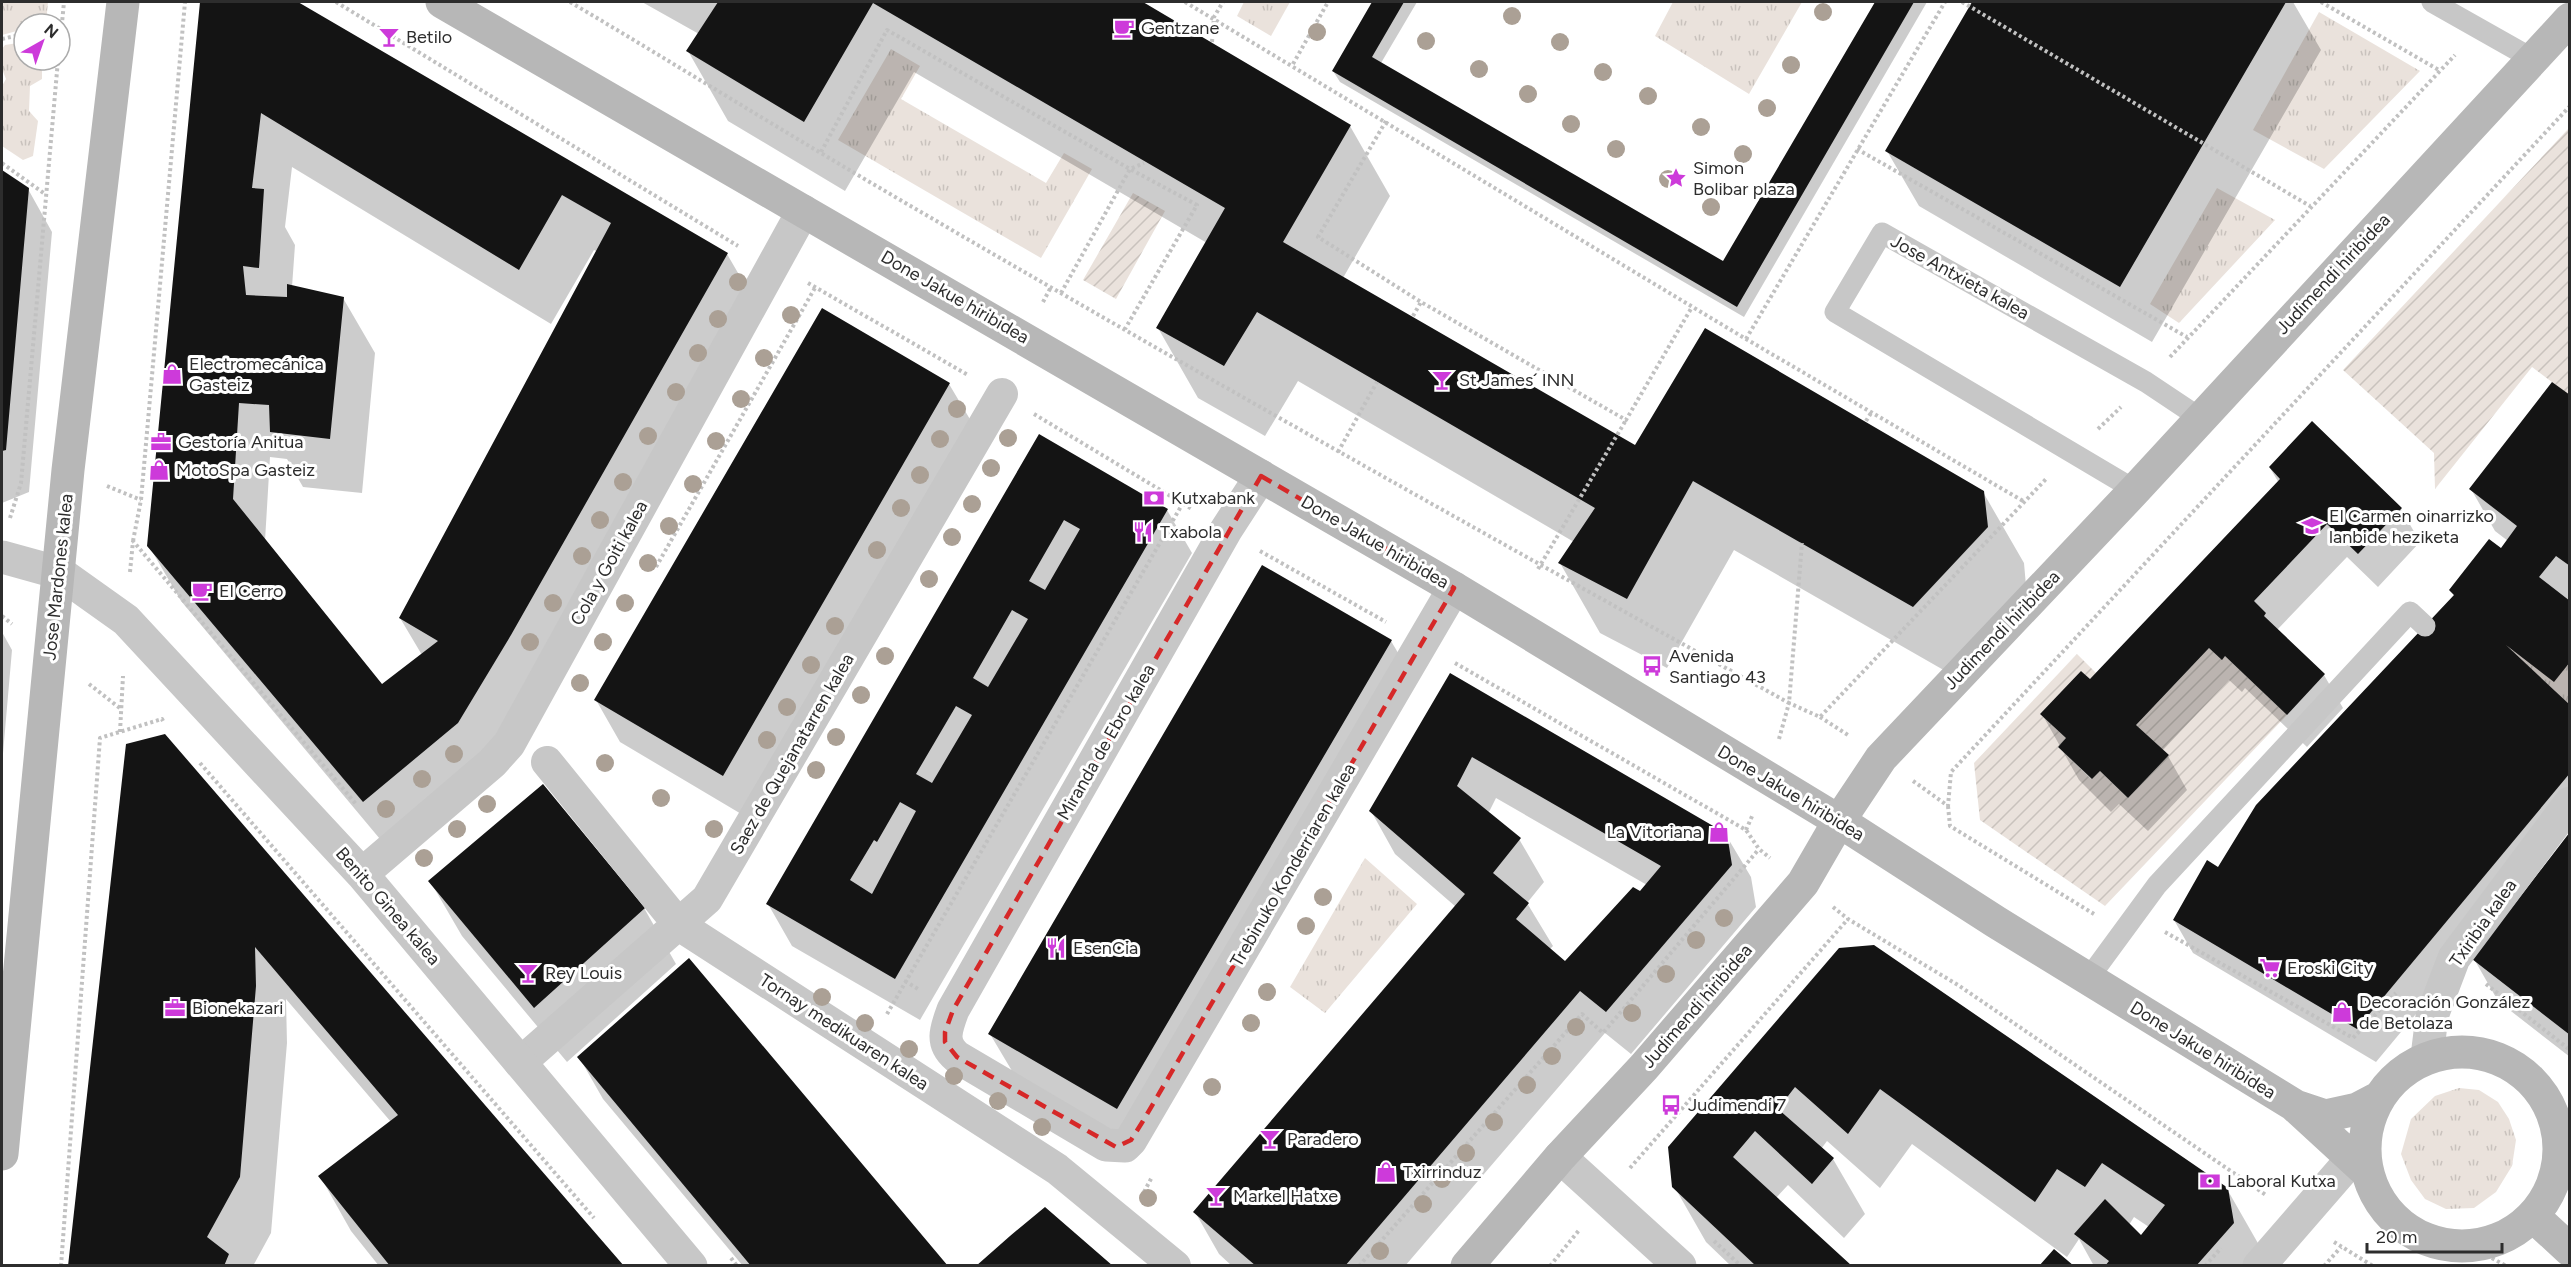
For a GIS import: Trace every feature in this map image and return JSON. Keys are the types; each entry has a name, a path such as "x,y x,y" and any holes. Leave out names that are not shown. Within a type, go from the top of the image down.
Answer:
{"main road":[{"name":"Jose Mardones kalea","path":"2,1154 60,573 68,470 123,2"},
{"name":"Done Jakue hiribidea","path":"442,2 1454,588 1839,821 2088,979 2294,1105 2361,1158"},
{"name":"Judimendi hiribidea","path":"1467,1266 1560,1157 1644,1067 1803,883 1839,821 1881,758 2135,490 2531,58 2570,19"},
{"path":"2454,1051 2482,1053 2508,1063 2530,1080 2547,1101 2557,1127 2564,1154 2552,1188 2533,1216 2515,1231 2493,1242 2471,1246 2448,1245 2425,1239 2404,1228 2387,1212 2374,1193 2361,1158 2367,1121 2378,1098 2399,1073 2427,1057 2454,1051"},
{"name":"Done Jakue hiribidea","path":"2294,1105 2325,1116 2357,1109 2378,1098"},
{"path":"2533,1216 2570,1250"}],"street":[{"name":"Cola y Goiti kalea","path":"362,874 492,763 509,744 803,211"},
{"name":"Saez de Quejanatarren kalea","path":"520,1064 707,900 1002,394"},
{"name":"Miranda de Ebro kalea","path":"1131,1140 1125,1146 1106,1145 957,1058 945,1042 945,1032 953,1010 1226,530 1261,476"},
{"path":"5,542 60,573"},
{"name":"Benito Ginea kalea","path":"60,573 126,620 362,874 691,1266"},
{"name":"Trebinuko Konderriaren kalea","path":"1131,1140 1454,588"},
{"name":"Tornay medikuaren kalea","path":"547,762 679,925 1057,1169 1175,1266"},
{"name":"Txiribia kalea","path":"2427,1057 2432,1016 2454,958 2570,803"},
{"path":"1560,1157 1680,1266"},
{"path":"2259,1266 2361,1158"}],"lane":[{"path":"2432,2 2531,58"},
{"name":"Jose Antxieta kalea","path":"2135,490 1835,312 1882,233 2146,382 2200,418"},
{"path":"2088,979 2157,885 2410,612 2424,626"}],"path":[{"path":"133,541 141,500 185,2"},
{"path":"336,2 745,251"},
{"path":"570,2 1061,293 1539,567 1789,703 1820,717 1948,806"},
{"path":"1185,2 1293,64 1692,307 2023,501"},
{"path":"1212,42 1214,17 1223,2"},
{"path":"1293,64 1328,2"},
{"path":"1746,339 1945,2"},
{"path":"1962,2 2310,206"},
{"path":"2321,2 2439,70"},
{"path":"820,152 887,30 1197,205 1125,329"},
{"path":"1820,717 2023,501 2146,382 2439,70 2481,30"},
{"path":"5,542 21,483 57,72"},
{"path":"2403,986 2353,1038 2135,915 2095,915 1950,826 1948,806 1952,772 2570,106"},
{"path":"1386,121 1318,237 1422,302 1626,420"},
{"path":"1857,149 2187,337"},
{"path":"1061,293 1130,169 1144,163"},
{"path":"2,164 46,194"},
{"path":"816,286 1002,394 1226,530 1746,830 1759,849 1848,919 1958,985 2341,1247 2373,1266"},
{"path":"1413,316 1422,302"},
{"path":"1539,567 1692,307"},
{"path":"1338,452 1377,382"},
{"path":"1866,421 1871,412"},
{"path":"868,1048 1183,503"},
{"path":"1746,830 1768,780 1789,703 1802,543"},
{"path":"61,1266 100,738 162,719 169,728"},
{"path":"193,755 596,1221"},
{"path":"1359,1266 1582,1014 1603,1033 1759,849"},
{"path":"1550,1266 1606,1197 1848,919"},
{"path":"2454,958 2570,1050"},
{"path":"2471,1246 2506,1266"},
{"path":"2324,1266 2341,1247"}],"highlighted area":[{"path":"1261,476 1454,588 1143,1121 1131,1140 1116,1147 957,1057 945,1042 945,1032 953,1010"}],"green space":[{"path":"2,2 48,2 47,12 12,12 12,32 2,35"},
{"path":"1244,2 1290,2 1271,36 1237,16"},
{"path":"1673,2 1802,2 1749,94 1655,36"},
{"path":"2319,12 2420,71 2324,169 2253,130"},
{"path":"12,44 12,72 42,72 42,79 30,86 29,111 38,121 33,156 23,160 2,146 2,86 6,79 2,69 2,49 5,45"},
{"path":"891,49 920,66 901,99 1046,183 1064,153 1092,169 1041,258 838,140"},
{"path":"2569,128 2569,395 2532,367 2435,489 2434,453 2343,370"},
{"path":"2217,188 2275,220 2179,323 2150,304"},
{"path":"1133,193 1165,211 1116,299 1083,280"},
{"path":"2505,644 2569,662 2568,704"},
{"path":"2209,648 2222,659 2225,656 2287,715 2105,906 1980,820 1974,763 2077,654 2096,673 2090,679 2081,671 2040,714 2066,738 2058,747 2091,779 2100,771 2128,798 2169,755 2136,725"},
{"path":"1365,858 1417,904 1325,1013 1290,987"},
{"path":"2459,1088 2479,1090 2498,1102 2509,1119 2516,1140 2512,1166 2496,1192 2474,1208 2446,1209 2425,1199 2411,1180 2401,1154 2411,1119 2435,1096"}],"building":[{"path":"200,2 298,2 728,253 511,635 458,723 363,802 147,546","holes":["261,113 519,270 562,195 611,223 399,618 438,641 382,684 233,499 239,403 269,405 270,432 330,439 344,297 287,284 287,297 246,295 243,266 259,268 264,189 252,188"]},
{"path":"718,2 1143,2 1351,125 1283,242 1635,445 1705,328 1984,491 1988,527 1913,607 1693,481 1627,599 1558,563 1595,508 1257,312 1224,366 1156,328 1225,208 873,3 804,122 686,51"},
{"path":"1372,2 1404,2 1372,57 1723,261 1875,2 1914,2 1737,307 1332,71"},
{"path":"1972,2 2286,2 2120,287 1885,151"},
{"path":"2,170 29,188 6,450 2,451"},
{"path":"822,308 950,383 723,776 594,700"},
{"path":"2552,382 2570,395 2570,566 2556,556 2539,577 2570,601 2570,662 2554,682 2506,645 2570,705 2570,773 2357,1029 2173,920 2207,860 2218,867 2256,805 2454,595 2449,590 2489,539 2501,548 2517,526 2469,489"},
{"path":"2312,421 2402,508 2358,554 2327,524 2254,601 2266,613 2264,616 2325,674 2287,715 2225,656 2222,660 2209,648 2136,725 2169,755 2128,798 2100,771 2092,779 2058,747 2066,738 2040,714 2081,671 2090,679 2280,479 2269,467"},
{"path":"1039,434 1168,509 895,979 766,904","holes":["1064,520 1080,529 1045,590 1029,581","1012,610 1028,619 988,687 973,678","956,706 972,715 932,783 916,774","900,802 916,811 872,894 850,880 874,840 877,842"]},
{"path":"1262,565 1392,640 1117,1109 988,1034"},
{"path":"1450,673 1727,834 1732,865 1606,1012 1580,991 1345,1266 1256,1266 1193,1212 1465,894 1369,811","holes":["1472,757 1661,866 1640,891 1633,887 1565,961 1516,919 1529,903 1493,873 1521,838 1457,786"]},
{"name":"Bionekazari","path":"165,734 624,1266 390,1266 318,1176 398,1115 255,947 256,986 240,1177 207,1237 229,1254 224,1266 68,1266 126,744"},
{"path":"543,784 645,908 534,1008 428,881"},
{"path":"2570,832 2570,1035 2472,959"},
{"path":"1874,945 2228,1188 2234,1223 2196,1266 2105,1266 2109,1261 2074,1234 2105,1199 2141,1235 2165,1205 2102,1163 2085,1187 2057,1169 2035,1202 1880,1089 1848,1134 1795,1087 1778,1109 1834,1158 1812,1184 1755,1131 1733,1157 1852,1266 1756,1266 1672,1187 1668,1147 1839,948"},
{"path":"689,958 948,1266 751,1266 577,1057"},
{"path":"1045,1207 1113,1266 976,1266 1010,1236"},
{"path":"2054,1249 2074,1266 2039,1266"}],"place":[{"name":"Gentzane","path":"1124,28"},
{"name":"Betilo","path":"389,37"},
{"name":"Simon Bolibar plaza","path":"1676,178"},
{"name":"Electromecánica Gasteiz","path":"172,374"},
{"name":"St James´ INN","path":"1442,380"},
{"name":"Gestoría Anitua","path":"161,442"},
{"name":"MotoSpa Gasteiz","path":"159,470"},
{"name":"Kutxabank","path":"1154,498"},
{"name":"El Carmen oinarrizko lanbide heziketa","path":"2312,526"},
{"name":"Txabola","path":"1143,532"},
{"name":"El Cerro","path":"202,591"},
{"name":"Avenida Santiago 43","path":"1652,666"},
{"name":"La Vitoriana","path":"1719,832"},
{"name":"EsenCia","path":"1056,948"},
{"name":"Eroski City","path":"2270,968"},
{"name":"Rey Louis","path":"528,973"},
{"name":"Bionekazari","path":"175,1008"},
{"name":"Decoración González de Betolaza","path":"2342,1012"},
{"name":"Judimendi 7","path":"1671,1105"},
{"name":"Paradero","path":"1270,1139"},
{"name":"Txirrinduz","path":"1386,1172"},
{"name":"Laboral Kutxa","path":"2210,1181"},
{"name":"Markel Hatxe","path":"1216,1196"}]}
